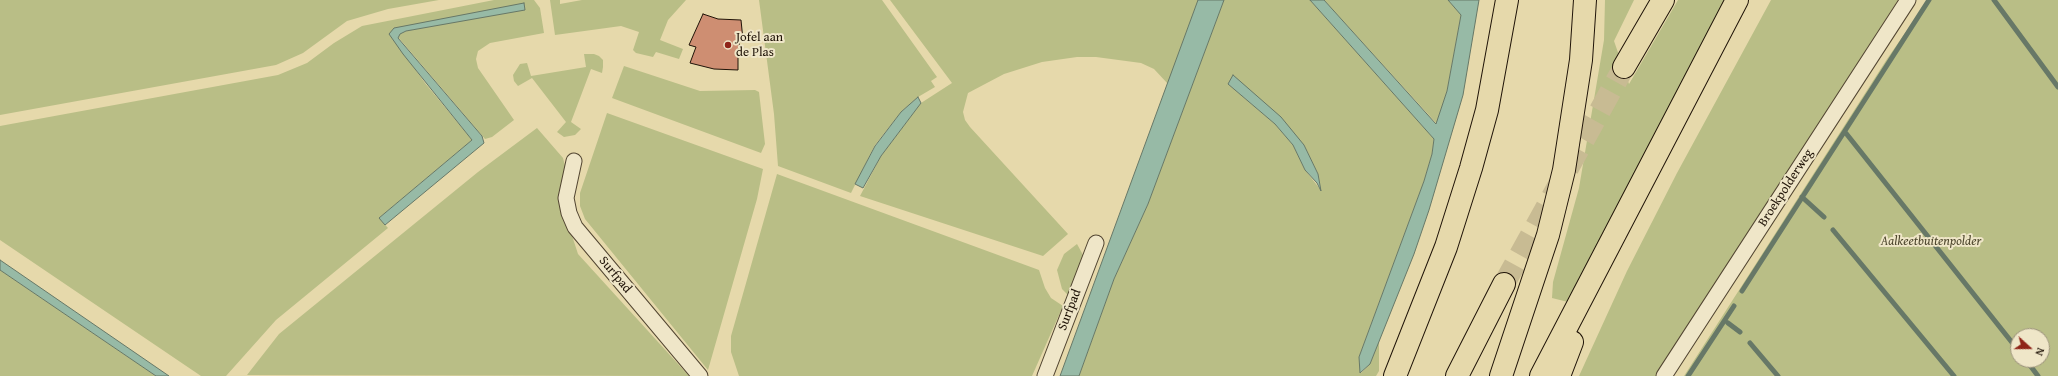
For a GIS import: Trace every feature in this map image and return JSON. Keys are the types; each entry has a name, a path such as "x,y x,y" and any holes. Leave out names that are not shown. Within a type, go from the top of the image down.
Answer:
{"highway":[{"path":"1395,376 1446,247 1471,168 1487,110 1507,0"},
{"path":"1502,376 1548,235 1564,170 1581,60 1585,0"},
{"path":"1624,67 1663,0"},
{"path":"1541,376 1737,0"},
{"path":"1559,376 1606,249"},
{"path":"1457,376 1504,284"}],"street":[{"name":"Broekpolderweg","path":"1664,376 1908,0"},
{"name":"Surfpad","path":"574,161 566,198 569,213 575,227 700,376"},
{"name":"Surfpad","path":"1045,376 1096,243"}],"green space":[{"path":"0,0 439,0 388,9 347,21 303,53 276,65 0,115"},
{"path":"494,0 534,0 540,8 544,33 490,43 478,51 476,59 478,68 514,120 492,137 485,139 398,37 400,33 406,31 524,4 390,34 425,83 472,140 379,218 388,228 276,320 226,376 201,376 0,240 0,126 278,75 307,63 334,43 362,26"},
{"path":"550,0 560,0 560,4 582,0 686,0 668,20 660,40 683,49 679,59 656,52 653,57 636,53 633,50 639,32 621,26 555,35"},
{"path":"759,0 882,0 937,77 931,81 935,87 918,97 901,112 875,145 851,193 778,166 774,114"},
{"path":"890,0 1198,0 1168,84 1154,69 1141,63 1096,57 1077,57 1042,62 1004,74 968,93 963,112 965,120 1068,234 1043,256 860,196 881,156 921,103 952,83"},
{"path":"1224,0 1310,0 1434,139 1432,154 1424,181 1359,357 1361,373 1370,364 1379,341 1379,371 1376,376 1079,376 1114,279 1148,204","holes":["1228,84 1304,145 1318,174 1320,189 1305,170 1293,145 1275,124"]},
{"path":"1324,0 1448,0 1461,15 1447,91 1437,124"},
{"path":"1605,0 1634,0 1614,41 1629,84 1678,0 1727,0 1611,217 1568,302 1552,298 1553,282 1579,188 1604,40"},
{"path":"1771,0 1898,0 1656,376 1579,376 1627,271 1677,173"},
{"name":"Aalkeetbuitenpolder","path":"1928,0 2058,0 2058,376 1684,376 1887,59"},
{"path":"584,54 594,54 603,60 602,73 591,69 571,122 581,129 575,135 564,137 557,132 566,122 532,78 518,86 514,81 513,75 520,64 527,63 531,76 586,67"},
{"path":"624,66 700,91 755,90 759,92 765,144 761,153 612,98"},
{"path":"607,113 763,169 757,199 708,370 585,219 580,206 580,193"},
{"path":"537,128 563,158 565,166 562,182 561,202 578,254 689,376 247,375 279,334 478,172"},
{"path":"777,174 1039,270 1045,288 1051,298 1063,306 1032,376 739,376 731,352 731,336"},
{"path":"1077,244 1083,255 1068,295 1062,289 1057,270 1064,254"},
{"path":"0,270 156,376 0,376"}],"shaded area":[{"path":"1198,0 1224,0 1148,204 1114,279 1079,376 1060,376"},
{"path":"1310,0 1324,0 1436,124 1447,91 1461,15 1448,0 1479,0 1463,95 1429,210 1414,254 1370,364 1360,373 1359,357 1424,181 1432,154 1434,139"},
{"path":"524,3 525,10 406,31 400,34 398,38 482,136 484,143 385,225 379,218 472,140 403,54 389,34 394,28"},
{"path":"1233,75 1281,117 1304,145 1318,174 1321,191 1317,183 1305,170 1293,145 1275,124 1228,84"},
{"path":"918,97 921,103 881,156 863,188 855,184 875,146 901,112"},
{"path":"0,260 169,376 156,376 0,270"}],"building":[{"path":"703,14 718,19 741,20 743,40 740,40 738,52 738,70 714,69 690,63 696,47 689,45"}],"waterway":[{"path":"1742,291 1929,0"},
{"path":"1994,0 2058,87"},
{"path":"1845,132 2010,340"},
{"path":"1802,197 1824,217"},
{"path":"1833,230 1954,376"},
{"path":"1688,376 1734,306"},
{"path":"1728,323 1740,332"},
{"path":"1750,343 1778,376"},
{"path":"2032,368 2038,376"}],"tunnel":[{"path":"1504,284 1624,67"}],"place":[{"name":"Jofel aan de Plas","path":"728,45"}]}
